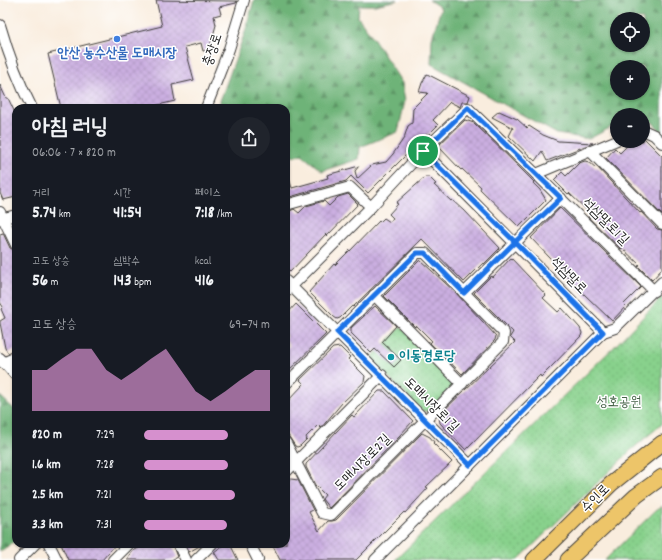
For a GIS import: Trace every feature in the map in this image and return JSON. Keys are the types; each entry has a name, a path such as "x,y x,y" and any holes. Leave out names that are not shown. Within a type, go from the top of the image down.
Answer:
{"highway":[{"name":"수인로","path":"534,560 611,484 662,443"},
{"name":"수인로","path":"568,560 636,496 662,477"}],"street":[{"name":"충장로","path":"208,104 229,48 244,0"},
{"path":"0,25 3,47 30,104"},
{"name":"석삼말로1길","path":"423,151 468,108 654,290"},
{"path":"650,133 662,143"},
{"path":"536,174 610,143"},
{"path":"290,284 371,207 423,151"},
{"name":"석삼말로","path":"423,151 603,332"},
{"path":"590,151 662,224"},
{"path":"290,204 350,187 371,207"},
{"path":"464,293 561,198"},
{"path":"12,216 1,217 12,237"},
{"name":"도매시장로2길","path":"290,380 417,253 425,253 504,333 503,342 331,515 322,513 290,450"},
{"path":"375,560 603,332 615,328 662,282"},
{"name":"도매시장로1길","path":"290,288 382,375 470,465"},
{"path":"374,295 462,384"},
{"path":"12,358 2,360 12,371"},
{"path":"290,468 382,375"},
{"path":"19,560 31,548"},
{"path":"51,548 57,560"},
{"path":"118,558 126,548"},
{"path":"180,548 186,560"},
{"path":"196,560 208,548"},
{"path":"252,548 258,560"}],"green space":[{"path":"254,0 398,0 375,5 359,5 358,17 402,83 405,101 398,132 360,147 359,159 322,171 302,155 290,156 290,104 220,104 220,101 245,32"},
{"path":"429,0 662,0 662,132 650,120 650,108 610,108 610,128 589,139 557,134 431,64 432,38 441,8"},
{"name":"성호공원","path":"662,297 662,424 631,450 518,560 395,560 617,344"},
{"path":"401,327 453,379 453,386 429,411 422,411 370,359"},
{"path":"0,396 12,407 12,543 0,552"},
{"path":"662,506 662,560 605,560 656,510"}],"building":[{"path":"156,0 237,1 236,3 219,7 221,14 214,16 216,25 209,50 203,51 201,43 185,47 194,80 172,85 175,101 163,104 60,104 48,54 162,26"},
{"path":"427,74 470,96 468,102 462,102 460,107 450,102 433,120 438,125 428,135 427,134 368,193 351,176 346,181 290,197 290,182 292,188 328,178 327,175 359,166 355,171 357,179 372,165 386,162 404,138 408,126 412,123 413,108 428,93 419,92"},
{"path":"0,85 12,106 12,198 3,200 0,193"},
{"path":"499,111 517,119 527,128 529,126 543,135 558,141 593,143 547,161 542,151 535,161 509,136 513,128 492,117"},
{"path":"465,120 474,123 519,167 534,182 533,183 540,190 546,200 519,227 480,189 481,187 462,169 461,170 438,146"},
{"path":"650,144 662,156 662,215 606,158 615,148 620,153 625,148 650,148"},
{"path":"585,161 589,162 596,168 597,167 640,213 641,212 657,229 662,230 662,269 652,280 638,266 640,265 588,217 591,214 554,180 562,172 566,176 579,163"},
{"path":"425,177 429,177 436,184 434,185 451,201 452,200 464,210 500,248 464,282 422,239 353,307 352,306 340,318 337,319 309,292 334,264 335,265 350,251 379,221 380,222 384,218 390,222 393,218 389,214 398,204 396,203"},
{"path":"348,194 358,204 327,236 326,234 290,272 290,211 294,209 299,213 306,206 324,201 329,206 338,197"},
{"path":"560,208 641,287 624,304 626,306 612,321 531,238"},
{"path":"3,233 10,248 12,249 12,351 8,353 5,348 0,323 0,321 5,318 1,309 3,307 0,302 0,234"},
{"path":"511,258 546,295 543,298 558,312 562,308 580,328 582,333 581,336 552,366 541,377 540,375 466,450 440,423 439,415 515,342 510,337 513,332 474,293 491,276 492,278"},
{"path":"420,260 455,292 496,336 495,340 462,374 430,343 432,341 416,325 415,327 384,296"},
{"path":"296,304 326,334 290,369 290,345 290,311"},
{"path":"375,306 396,326 382,342 401,360 394,367 375,349 371,353 351,333 351,328"},
{"path":"340,347 350,357 348,359 365,376 364,382 342,403 321,428 318,425 306,437 307,439 297,447 290,438 290,399 304,384 300,380 333,348"},
{"path":"379,391 384,391 413,421 329,508 322,499 325,495 315,485 306,464 352,415 354,417"},
{"path":"422,433 430,437 434,442 433,443 452,462 426,487 428,488 405,513 404,512 356,560 280,560 274,548 290,548 290,479 298,480 313,510 309,512 319,531 328,521 336,520"},
{"path":"63,548 112,548 102,560 68,560"},
{"path":"139,548 174,548 177,557 171,560 127,560 133,551"},
{"path":"187,548 196,548 189,552"},
{"path":"220,548 232,548 238,560 219,560 214,552"}],"place":[{"name":"안산 농수산물 도매시장","path":"117,39"},
{"name":"이동경로당","path":"391,357"}],"route":[{"path":"423,151 468,108 561,198 515,242 603,332 470,465 382,375 337,332 417,253 425,253 464,293 515,242 423,151"}]}
